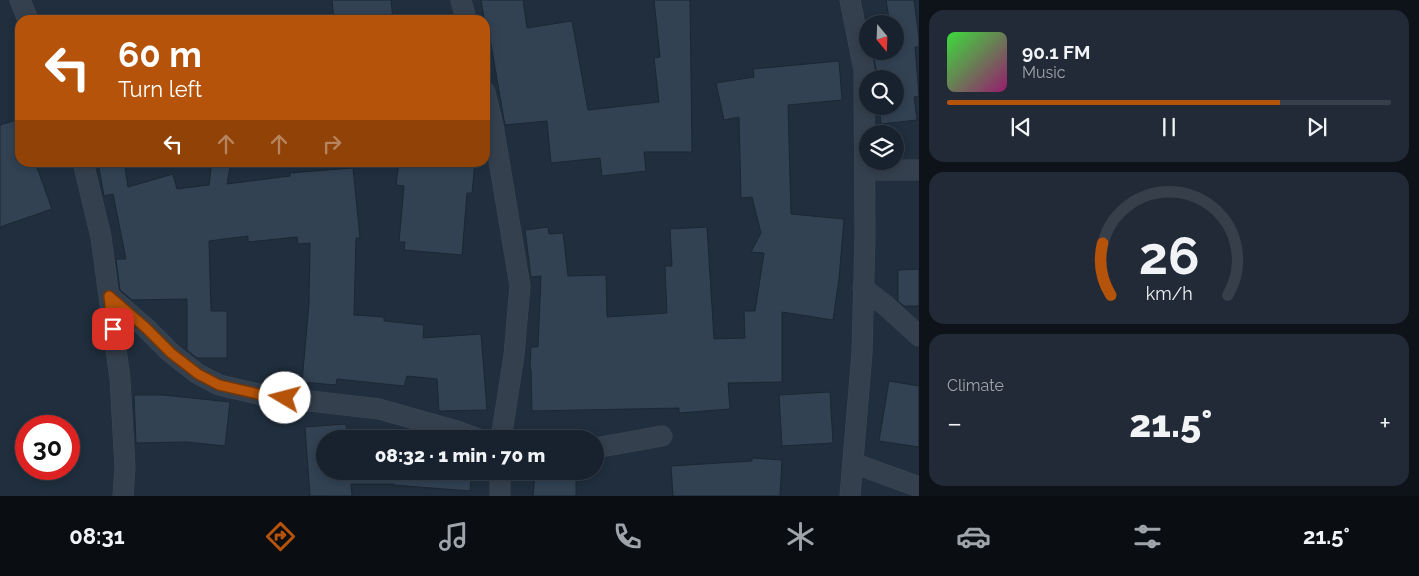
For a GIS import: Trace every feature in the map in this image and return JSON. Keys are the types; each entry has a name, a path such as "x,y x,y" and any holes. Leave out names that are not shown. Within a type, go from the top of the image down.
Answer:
{"street":[{"path":"20,0 26,15"},
{"path":"461,0 465,15"},
{"path":"850,0 864,70 865,125"},
{"path":"490,113 520,286 514,355 502,430"},
{"path":"85,167 101,238 120,379 125,467 123,496"},
{"path":"850,496 862,353 865,170"},
{"path":"904,170 919,170"},
{"path":"864,288 886,305 919,336"},
{"path":"109,296 171,353 198,374 219,385 267,396 379,409 453,430"},
{"path":"604,446 662,436"},
{"path":"853,463 919,487"},
{"path":"500,480 500,496"}],"building":[{"path":"332,0 391,0 392,15 334,15"},
{"path":"481,0 523,0 527,28 572,21 588,110 659,102 654,58 660,57 654,0 690,0 692,152 644,152 646,171 602,176 600,158 551,163 547,121 505,125 490,39 490,15 484,15"},
{"path":"886,0 914,0 919,39 919,47 915,47 919,96 914,97 917,120 881,124 880,115 904,115 904,70 876,70 874,60 904,60 904,15 888,15"},
{"path":"839,61 842,100 788,105 791,214 844,219 839,279 833,320 782,312 782,382 728,383 730,409 679,413 679,408 532,411 531,347 538,347 541,276 531,277 525,230 548,227 549,234 563,233 568,276 606,275 607,317 667,313 665,266 672,266 670,229 707,227 714,339 745,338 744,311 755,311 764,253 751,252 761,233 752,197 741,198 739,117 724,120 716,83 754,77 753,69"},
{"path":"15,120 15,167 37,167 52,209 0,227 0,125"},
{"path":"99,167 125,167 128,187 173,174 177,189 209,185 211,167 230,167 227,184 290,176 290,173 353,168 360,238 356,238 354,315 384,317 384,321 424,325 423,338 481,334 487,410 439,411 437,379 407,376 404,386 337,379 336,385 302,382 309,304 310,243 298,244 297,237 248,242 248,236 209,241 211,311 227,311 227,358 197,358 187,350 187,299 132,300 120,290 116,259 126,259 113,194 104,196"},
{"path":"398,167 475,167 472,193 467,193 462,255 404,250 405,242 399,242 404,186 396,185"},
{"path":"919,269 919,306 904,306 898,301 898,270"},
{"path":"889,381 919,386 919,447 879,441"},
{"path":"830,392 833,443 782,446 779,395"},
{"path":"134,395 163,395 230,402 225,446 187,442 136,443"},
{"path":"346,424 346,430 316,430 316,480 471,480 470,491 394,484 351,484 352,496 310,496 305,427"},
{"path":"752,458 782,460 780,496 673,496 671,466 752,461"},
{"path":"534,480 576,480 576,496 533,496"}],"route":[{"path":"113,329 109,296 171,353 198,374 219,385 267,396 285,398"}]}
